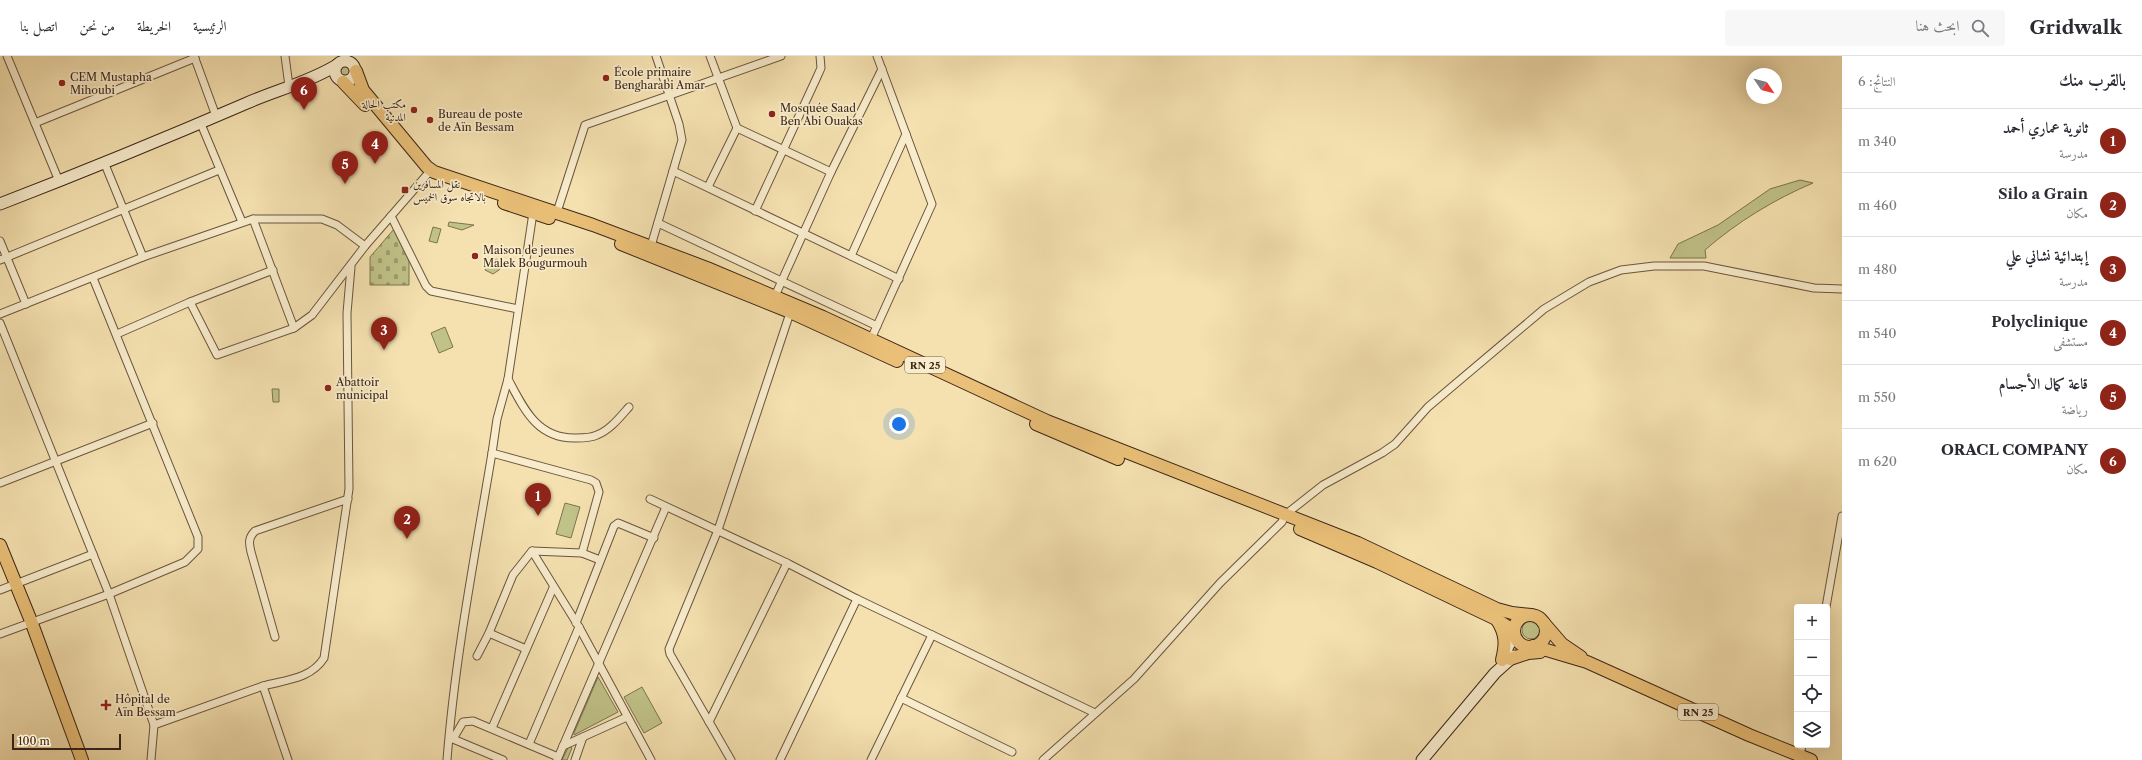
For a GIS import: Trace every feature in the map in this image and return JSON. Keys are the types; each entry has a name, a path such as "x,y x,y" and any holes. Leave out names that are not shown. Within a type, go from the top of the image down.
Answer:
{"main road":[{"path":"0,204 59,182 104,162 312,78 339,62 346,61 353,63"},
{"path":"339,62 335,73 340,80 354,92 428,173"},
{"path":"312,78 352,80 353,63"},
{"path":"353,63 363,90 428,173"},
{"name":"RN 25","path":"428,173 557,212 651,246 775,296 792,308 1070,440 1364,546 1497,609 1512,614 1531,615"},
{"name":"RN 25","path":"428,173 792,308 871,339 1062,427 1284,518 1496,619 1514,633"},
{"path":"0,545 32,621 82,760"},
{"path":"1422,760 1506,659 1517,621 1526,615 1531,615 1543,622 1545,626 1545,636 1538,644 1506,659"},
{"path":"1496,619 1504,634 1506,642 1506,659"},
{"name":"RN 25","path":"1543,622 1562,644 1587,662"},
{"path":"1514,633 1519,643 1531,646"},
{"name":"RN 25","path":"1531,646 1587,662 1749,734 1801,750 1811,760"},
{"path":"1506,659 1535,652 1556,653"}],"street":[{"path":"7,56 59,182"},
{"path":"285,56 289,86"},
{"path":"651,246 682,140 656,56"},
{"path":"710,56 737,128 831,172"},
{"path":"557,212 585,125 718,78 767,58 781,56"},
{"path":"756,211 821,68 820,56"},
{"path":"871,339 932,204 877,56"},
{"path":"35,123 194,57 216,116"},
{"path":"775,296 831,172 882,69"},
{"path":"201,124 242,222"},
{"path":"708,188 737,128"},
{"path":"851,256 906,134"},
{"path":"104,162 143,257"},
{"path":"3,258 123,207 219,170"},
{"path":"673,171 899,279"},
{"path":"190,302 217,355 294,328 312,315 351,267 365,246 428,173"},
{"path":"447,760 466,614 497,419 508,379 533,213"},
{"path":"391,216 426,286 431,291 518,309"},
{"path":"253,219 294,328"},
{"path":"0,314 143,257 253,219 322,219 337,225 365,246"},
{"path":"658,223 877,326"},
{"path":"0,241 3,258 26,304"},
{"path":"1043,760 1134,679 1220,583 1284,518 1323,485 1382,453 1395,444 1428,407 1499,345 1544,309 1589,282 1620,270 1654,266 1687,265 1704,266 1814,288 1842,290"},
{"path":"154,725 263,686 311,673 318,667 324,658 348,499 349,457 347,313 351,267"},
{"path":"117,334 190,302 273,270"},
{"path":"0,634 109,594 185,562 198,549 198,537 117,334 93,278"},
{"path":"731,760 670,654 669,648 718,530 792,308"},
{"path":"0,323 109,594 154,725 151,760"},
{"path":"0,345 7,341"},
{"path":"508,379 529,416 541,428 554,436 563,438 596,436 609,428 629,407"},
{"path":"0,483 153,423"},
{"path":"492,453 596,482 600,492 582,553"},
{"path":"275,637 251,552 249,540 251,534 255,531 348,499"},
{"path":"650,499 787,563 858,599 1095,713"},
{"path":"451,738 459,727 468,720 492,728 557,758 597,663 654,538 666,507"},
{"path":"1827,604 1842,516"},
{"path":"529,744 577,625 600,560 615,524 654,538"},
{"path":"532,551 582,553 600,560"},
{"path":"532,551 553,588 577,625 652,760"},
{"path":"477,656 489,633 513,574 532,551"},
{"path":"0,590 93,554"},
{"path":"709,722 787,563"},
{"path":"492,728 553,588"},
{"path":"780,760 858,599"},
{"path":"489,633 526,649"},
{"path":"871,760 932,635"},
{"path":"263,686 288,760"},
{"path":"902,698 1012,752"},
{"path":"563,746 627,716"},
{"path":"575,760 583,737"},
{"path":"451,738 503,760"}],"green space":[{"path":"343,66 347,66 350,71 347,76 343,76 340,73 340,69"},
{"path":"1800,180 1813,183 1785,196 1730,230 1705,250 1706,258 1670,258 1678,244 1718,225 1770,189"},
{"path":"449,222 474,225 462,230 448,226"},
{"path":"433,227 441,229 437,243 429,241"},
{"path":"394,229 409,261 409,285 370,285 370,257"},
{"path":"496,259 504,262 499,270 493,274 485,270 487,266"},
{"path":"445,327 453,347 439,353 431,333"},
{"path":"272,389 279,389 279,402 273,402"},
{"path":"565,503 580,507 571,538 556,534"},
{"path":"1531,621 1537,624 1540,630 1537,636 1531,639 1525,636 1522,630 1525,624"},
{"path":"598,677 618,712 574,735 574,733"},
{"path":"642,687 662,723 644,733 624,697"},
{"path":"569,746 572,748 567,760 562,760"}],"place":[{"name":"École primaire Bengharabi Amar","path":"606,78"},
{"name":"CEM Mustapha Mihoubi","path":"62,83"},
{"name":"ORACL COMPANY","path":"304,110"},
{"name":"مكتب الحالة المدنية","path":"414,110"},
{"name":"Mosquée Saad Ben Abi Ouakas","path":"772,114"},
{"name":"Bureau de poste de Aïn Bessam","path":"430,120"},
{"name":"Polyclinique","path":"375,164"},
{"name":"قاعة كمال الأجسام","path":"345,184"},
{"name":"نقل المسافرين بالاتجاه سوق الخميس","path":"405,190"},
{"name":"Maison de jeunes Malek Bougurmouh","path":"475,256"},
{"name":"إبتدائية نشاني علي","path":"384,350"},
{"name":"Abattoir municipal","path":"328,388"},
{"name":"ثانوية عماري أحمد","path":"538,516"},
{"name":"Silo a Grain","path":"407,539"},
{"name":"Hôpital de Aïn Bessam","path":"106,705"}]}
